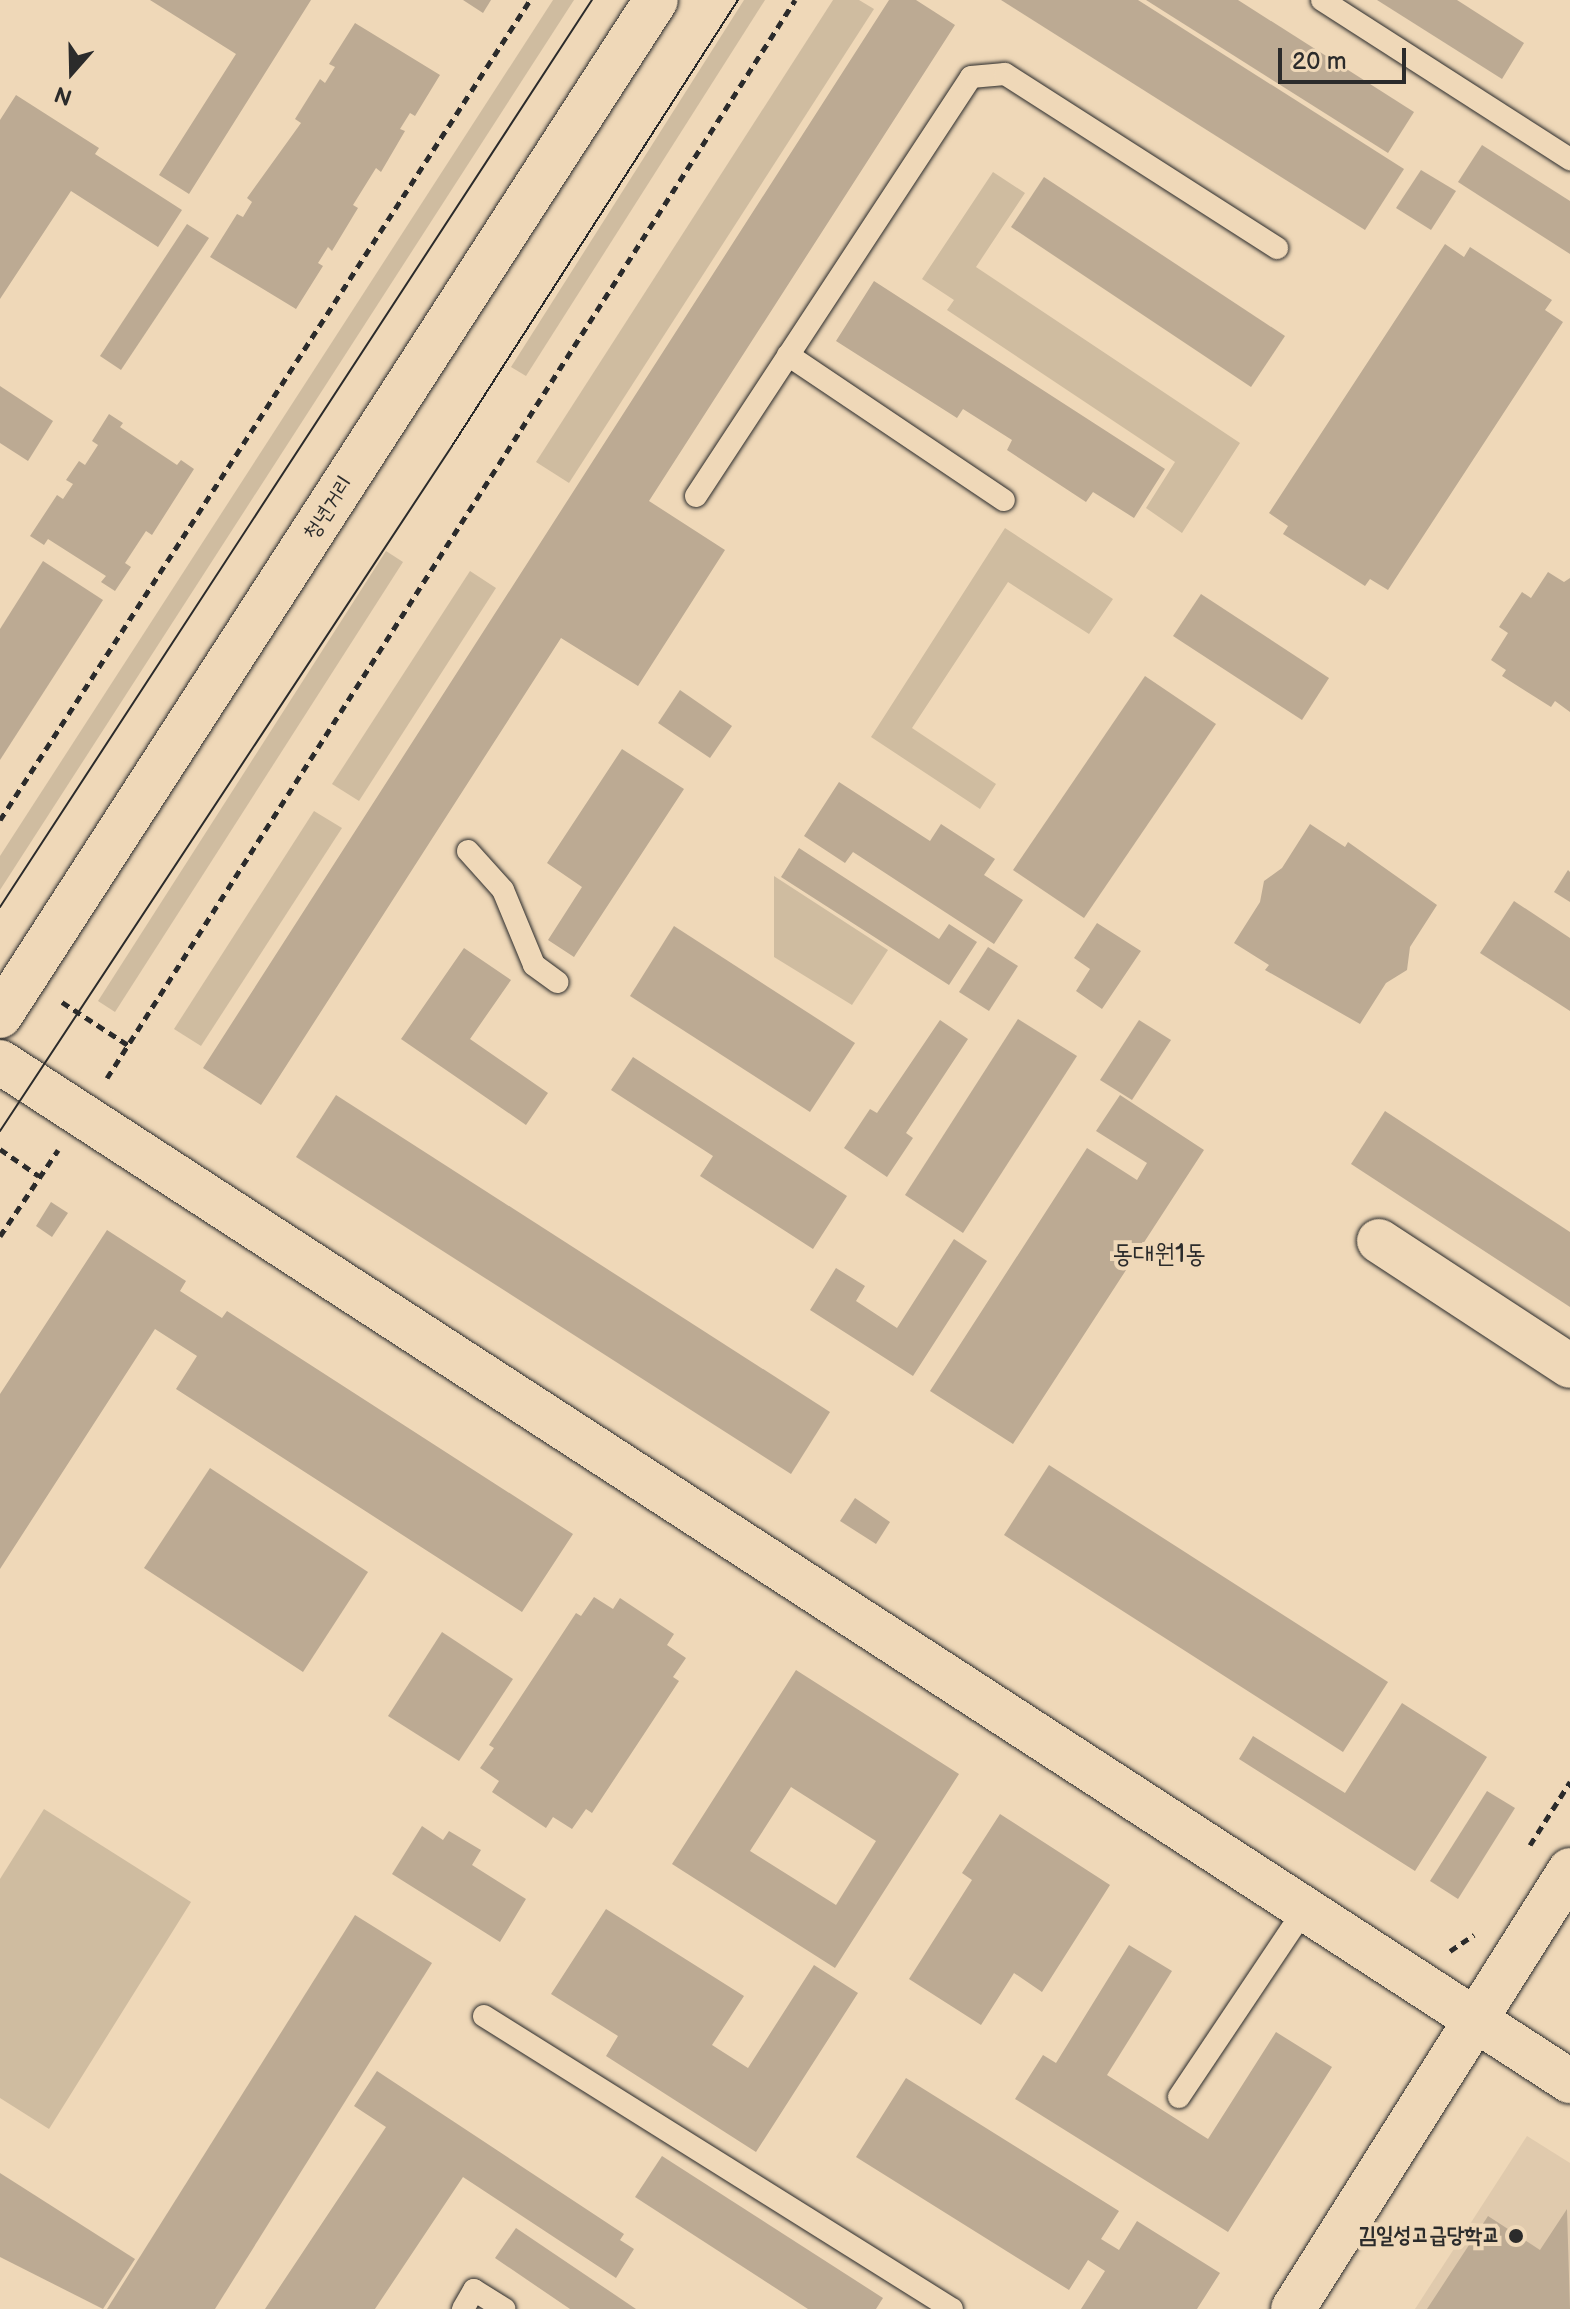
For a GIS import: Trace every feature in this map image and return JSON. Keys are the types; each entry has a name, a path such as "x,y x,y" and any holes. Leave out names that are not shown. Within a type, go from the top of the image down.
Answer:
{"main road":[{"name":"청년거리","path":"0,1016 656,0"},
{"path":"0,1062 1570,2081"},
{"path":"1379,1241 1570,1366"},
{"path":"1293,2309 1570,1870"}],"lane":[{"path":"1322,0 1570,159"},
{"path":"696,496 971,77 1005,74 1277,248"},
{"path":"788,355 1004,500"},
{"path":"468,851 503,890 534,965 557,982"},
{"path":"1179,2097 1305,1909"},
{"path":"484,2016 952,2309"},
{"path":"463,2309 474,2290 504,2309"}],"path":[{"path":"0,820 530,0"},
{"path":"0,1236 106,1080 795,0"},
{"path":"106,1080 118,1089"},
{"path":"0,1149 39,1176"},
{"path":"1521,1860 1570,1782"},
{"path":"1442,1949 1455,1952 1480,1925"}],"shaded area":[{"path":"553,0 574,0 0,890 0,856"},
{"path":"744,0 765,0 526,376 511,367"},
{"path":"833,0 859,0 874,9 569,483 536,462"},
{"path":"993,172 1025,193 976,267 1240,443 1182,533 1146,508 1175,462 947,310 954,300 922,279"},
{"path":"1005,528 1113,599 1089,634 1008,582 912,728 996,784 980,809 871,737"},
{"path":"386,551 403,562 115,1012 98,1001"},
{"path":"470,571 496,588 359,801 332,784"},
{"path":"314,811 342,828 201,1046 174,1029"},
{"path":"774,876 888,950 852,1005 774,957"},
{"path":"44,1809 191,1902 49,2129 0,2098 0,1879"},
{"name":"김일성고급당학교","path":"1527,2136 1570,2163 1570,2309 1415,2309"}],"building":[{"path":"150,0 311,0 189,194 159,175 236,54"},
{"path":"463,0 491,0 483,13"},
{"path":"889,0 916,0 955,25 649,501 725,550 638,686 561,638 261,1105 203,1068"},
{"path":"1001,0 1138,0 1404,169 1365,230"},
{"path":"1146,0 1238,0 1414,112 1388,153"},
{"path":"1377,0 1457,0 1524,43 1502,79"},
{"path":"355,23 440,75 415,116 410,113 400,129 405,131 381,172 376,168 353,205 358,208 332,251 328,247 318,263 323,266 296,309 210,257 237,214 243,217 252,202 247,198 301,123 295,119 320,79 325,83 335,67 329,64"},
{"path":"16,95 99,148 95,154 182,210 158,247 71,191 0,299 0,120"},
{"path":"1482,145 1570,201 1570,254 1458,182"},
{"path":"1421,170 1456,191 1431,230 1396,208"},
{"path":"1044,177 1285,336 1251,387 1011,227"},
{"path":"187,224 209,238 121,370 100,356"},
{"path":"1445,244 1464,257 1470,247 1552,300 1545,310 1563,322 1388,590 1370,579 1365,586 1283,534 1288,526 1269,513"},
{"path":"874,281 1165,469 1134,518 1093,492 1086,502 1007,450 1012,440 963,409 957,418 836,341"},
{"path":"0,386 53,421 28,461 0,443"},
{"path":"109,414 123,423 120,427 177,465 181,460 194,469 152,535 146,531 125,563 131,567 115,591 101,582 106,576 48,539 44,545 30,536 57,495 63,499 73,484 66,480 79,461 85,465 98,445 92,441"},
{"path":"43,561 103,600 0,760 0,629"},
{"path":"1548,572 1564,582 1570,578 1570,712 1555,701 1551,707 1502,676 1506,670 1491,660 1508,633 1499,627 1522,592 1531,598"},
{"path":"1201,594 1329,678 1302,720 1173,636"},
{"path":"1145,676 1216,724 1084,918 1013,870"},
{"path":"680,690 732,726 710,758 658,723"},
{"path":"622,749 684,789 574,957 548,940 582,887 547,863"},
{"path":"839,782 930,841 941,824 995,859 984,875 1023,900 994,944 853,852 845,863 804,836"},
{"path":"1310,824 1345,847 1348,842 1437,905 1410,947 1407,970 1386,983 1360,1024 1265,970 1269,965 1234,943 1260,902 1264,881 1282,868"},
{"path":"799,848 939,939 949,924 977,942 949,985 781,877"},
{"path":"1568,870 1570,872 1570,902 1554,892"},
{"path":"1514,901 1570,938 1570,1011 1480,953"},
{"path":"1097,923 1141,951 1102,1009 1076,991 1090,969 1074,958"},
{"path":"674,926 855,1043 810,1112 630,996"},
{"path":"988,947 1018,966 989,1011 959,992"},
{"path":"464,948 511,980 470,1039 548,1093 526,1125 401,1039"},
{"path":"1018,1019 1077,1056 963,1233 905,1195"},
{"path":"940,1020 968,1039 906,1133 913,1138 887,1177 844,1148 870,1109 877,1113"},
{"path":"1139,1020 1171,1040 1132,1100 1100,1080"},
{"path":"633,1057 847,1196 813,1249 700,1176 713,1156 611,1090"},
{"path":"336,1095 830,1412 791,1474 296,1157"},
{"path":"1120,1095 1204,1150 1013,1444 930,1391 1087,1148 1137,1180 1147,1163 1096,1131"},
{"path":"1385,1111 1570,1232 1570,1307 1351,1164"},
{"path":"51,1202 68,1213 52,1237 36,1226"},
{"path":"107,1230 186,1281 180,1291 222,1318 227,1311 573,1534 522,1612 176,1389 197,1356 155,1329 0,1569 0,1394"},
{"path":"954,1239 987,1261 913,1376 810,1310 836,1268 865,1286 856,1301 897,1328"},
{"path":"1049,1465 1388,1682 1343,1752 1004,1535"},
{"path":"210,1468 368,1572 303,1672 144,1568"},
{"path":"855,1498 890,1522 876,1544 840,1521"},
{"path":"594,1597 613,1609 620,1598 674,1634 667,1645 686,1658 673,1677 679,1681 592,1813 586,1809 572,1829 553,1817 546,1828 492,1792 499,1781 480,1768 494,1748 489,1745 576,1613 581,1616"},
{"path":"442,1632 513,1679 459,1761 388,1716"},
{"path":"796,1670 959,1774 835,1968 672,1864","holes":["791,1787 876,1841 836,1905 750,1851"]},
{"path":"1402,1703 1487,1757 1415,1871 1239,1759 1253,1736 1345,1793"},
{"path":"1487,1791 1515,1808 1458,1899 1430,1881"},
{"path":"1000,1814 1110,1885 1042,1992 1014,1973 981,2025 909,1979 972,1880 962,1873"},
{"path":"422,1826 443,1840 449,1831 481,1850 472,1865 526,1899 500,1942 392,1874"},
{"path":"606,1909 744,1996 712,2045 748,2068 814,1965 858,1993 756,2152 606,2056 618,2036 551,1994"},
{"path":"355,1915 432,1963 215,2309 107,2309"},
{"path":"1129,1945 1172,1971 1107,2075 1208,2139 1276,2032 1332,2067 1228,2232 1015,2099 1043,2055 1056,2063"},
{"path":"377,2071 624,2234 620,2240 634,2249 616,2278 463,2177 375,2309 265,2309 386,2127 354,2106"},
{"path":"906,2078 1119,2211 1101,2239 1119,2250 1137,2221 1220,2273 1197,2309 1081,2309 1105,2271 1088,2260 1069,2290 856,2157"},
{"path":"662,2156 883,2298 876,2309 808,2309 635,2197"},
{"path":"0,2173 135,2259 103,2309 0,2257"},
{"path":"1567,2209 1570,2309 1427,2309 1488,2216 1540,2250"},
{"path":"516,2228 636,2309 570,2309 495,2258"}],"tram line":[{"path":"0,907 592,0"},
{"path":"0,1131 452,446 738,0"}],"place":[{"name":"김일성고급당학교","path":"1516,2236"}],"district":[{"name":"동대원1동","path":"1159,1255"}]}
